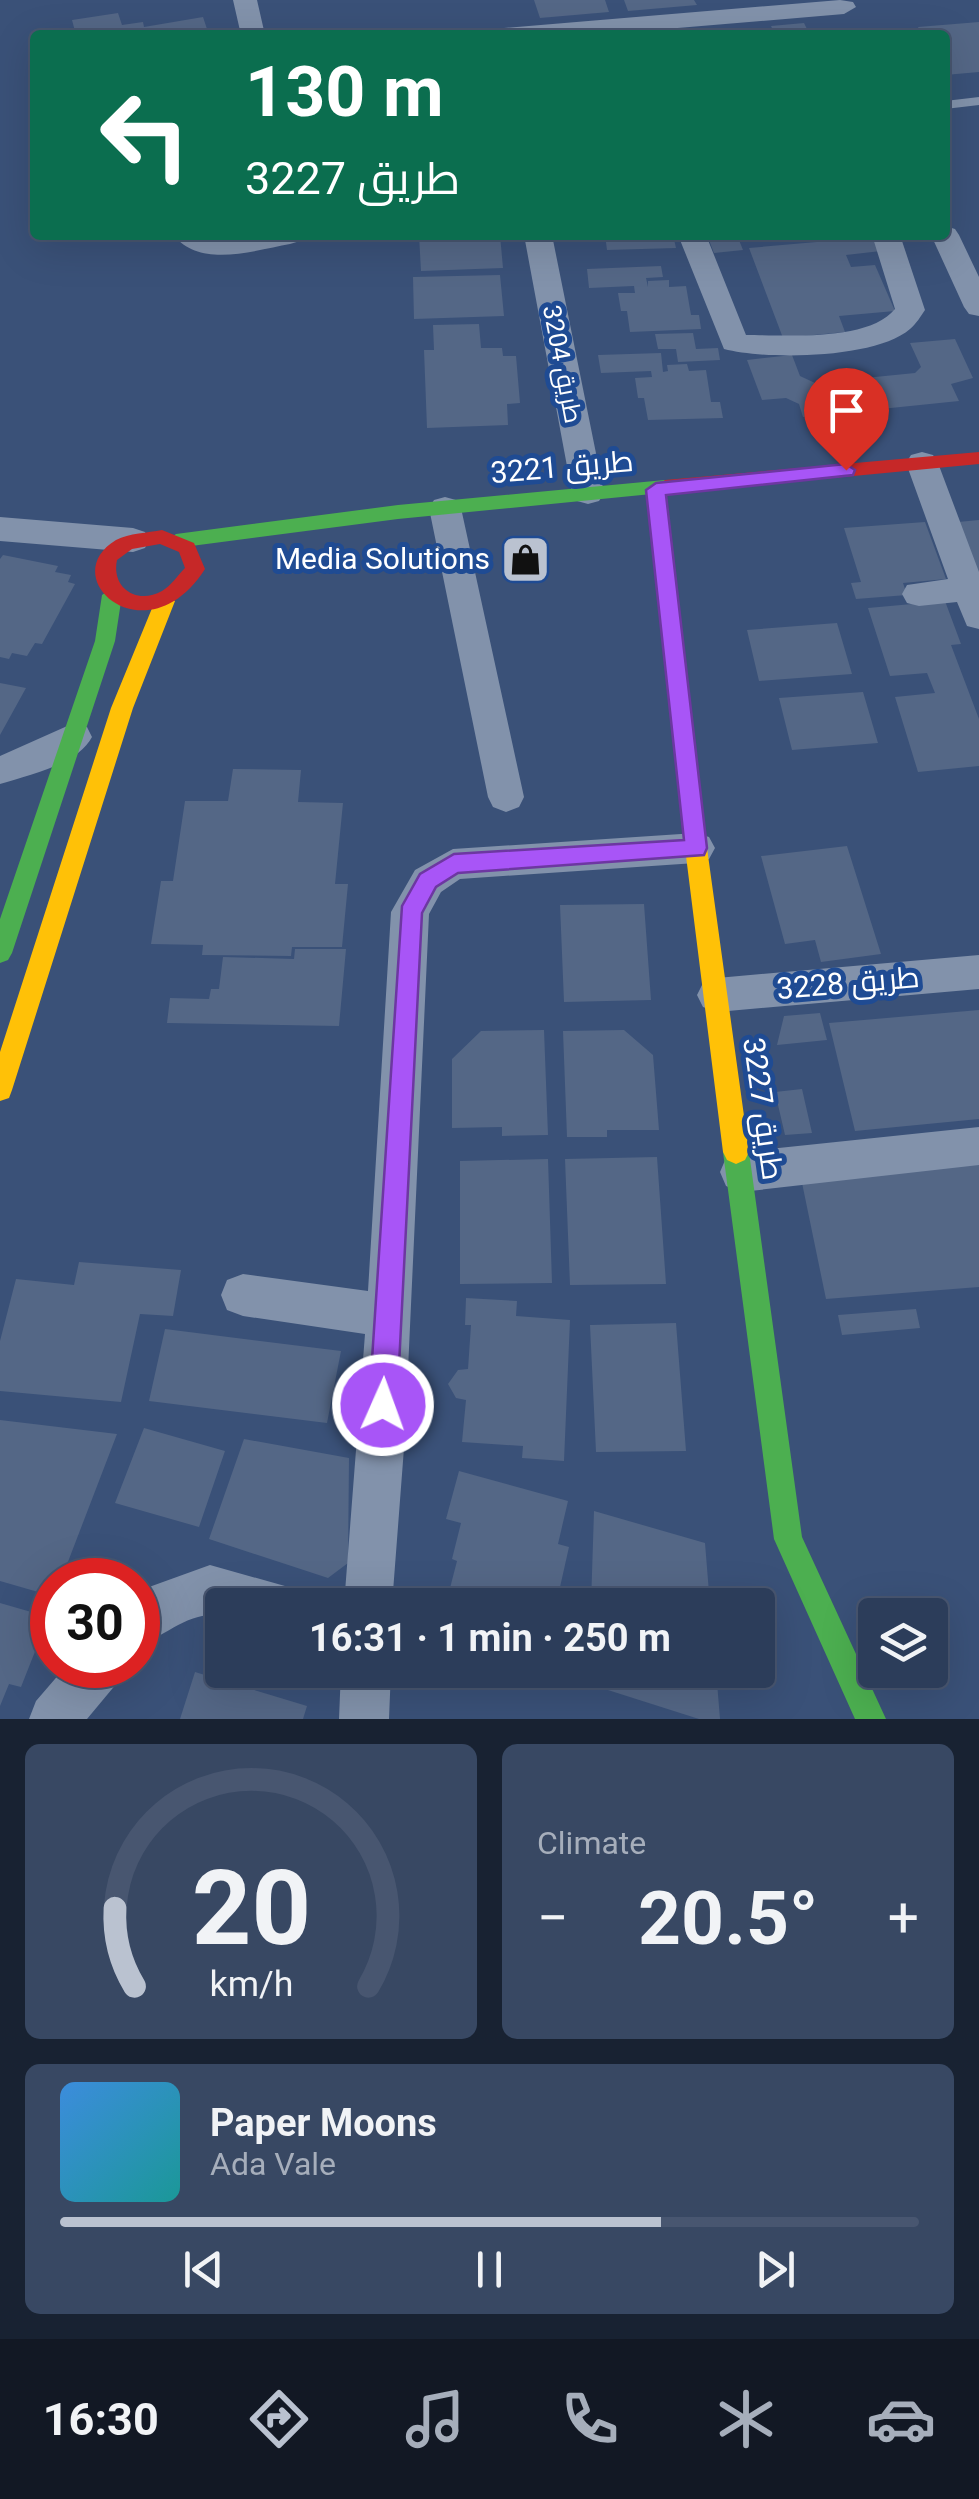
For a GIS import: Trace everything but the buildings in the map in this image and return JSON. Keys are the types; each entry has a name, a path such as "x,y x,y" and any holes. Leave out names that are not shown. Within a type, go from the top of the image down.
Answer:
{"street":[{"path":"623,30 758,24 842,3 854,30"},
{"path":"193,240 224,246 260,240"},
{"name":"طريق 3204","path":"539,240 588,493"},
{"path":"694,240 734,342 747,345 866,340 906,320 910,310 888,240"},
{"path":"947,240 979,307"},
{"name":"طريق 3221","path":"176,540 588,493 656,490 979,458"},
{"path":"919,594 976,598 922,463"},
{"name":"طريق 3227","path":"656,490 696,848 788,1538 871,1719"},
{"path":"444,508 506,797"},
{"name":"طريق 3221","path":"191,581 330,523"},
{"path":"12,530 176,540 194,558 191,581 181,593 165,601 127,602 108,590 89,561 57,542 12,530"},
{"path":"0,952 105,641 108,590 102,572 106,559 133,540"},
{"path":"0,1090 28,1014 118,720 145,642 165,601"},
{"path":"0,770 43,755 74,737"},
{"path":"369,1588 410,912 428,881 454,864 696,848"},
{"name":"طريق 3228","path":"717,995 979,972"},
{"path":"741,1172 979,1146"},
{"path":"243,1295 386,1315"},
{"path":"160,1607 205,1591"},
{"path":"54,1719 80,1688"},
{"path":"364,1719 365,1688"}],"lane":[{"path":"950,104 979,101"}],"traffic: fast":[{"path":"176,541 398,512 665,487"},
{"path":"0,953 105,641 112,595"},
{"path":"736,1152 788,1539 871,1719"}],"traffic: slow":[{"path":"656,490 696,848 736,1152"},
{"path":"0,1090 122,708 165,601"}],"traffic: jam":[{"path":"665,487 979,458"},
{"path":"162,537 187,548 195,569 172,595 149,605 127,602 111,590 104,574 108,557 126,543 162,537"}],"place":[{"name":"Media Solutions","path":"525,559"}],"route":[{"path":"383,1405 410,912 428,881 454,864 696,848 656,490 846,470"}]}
